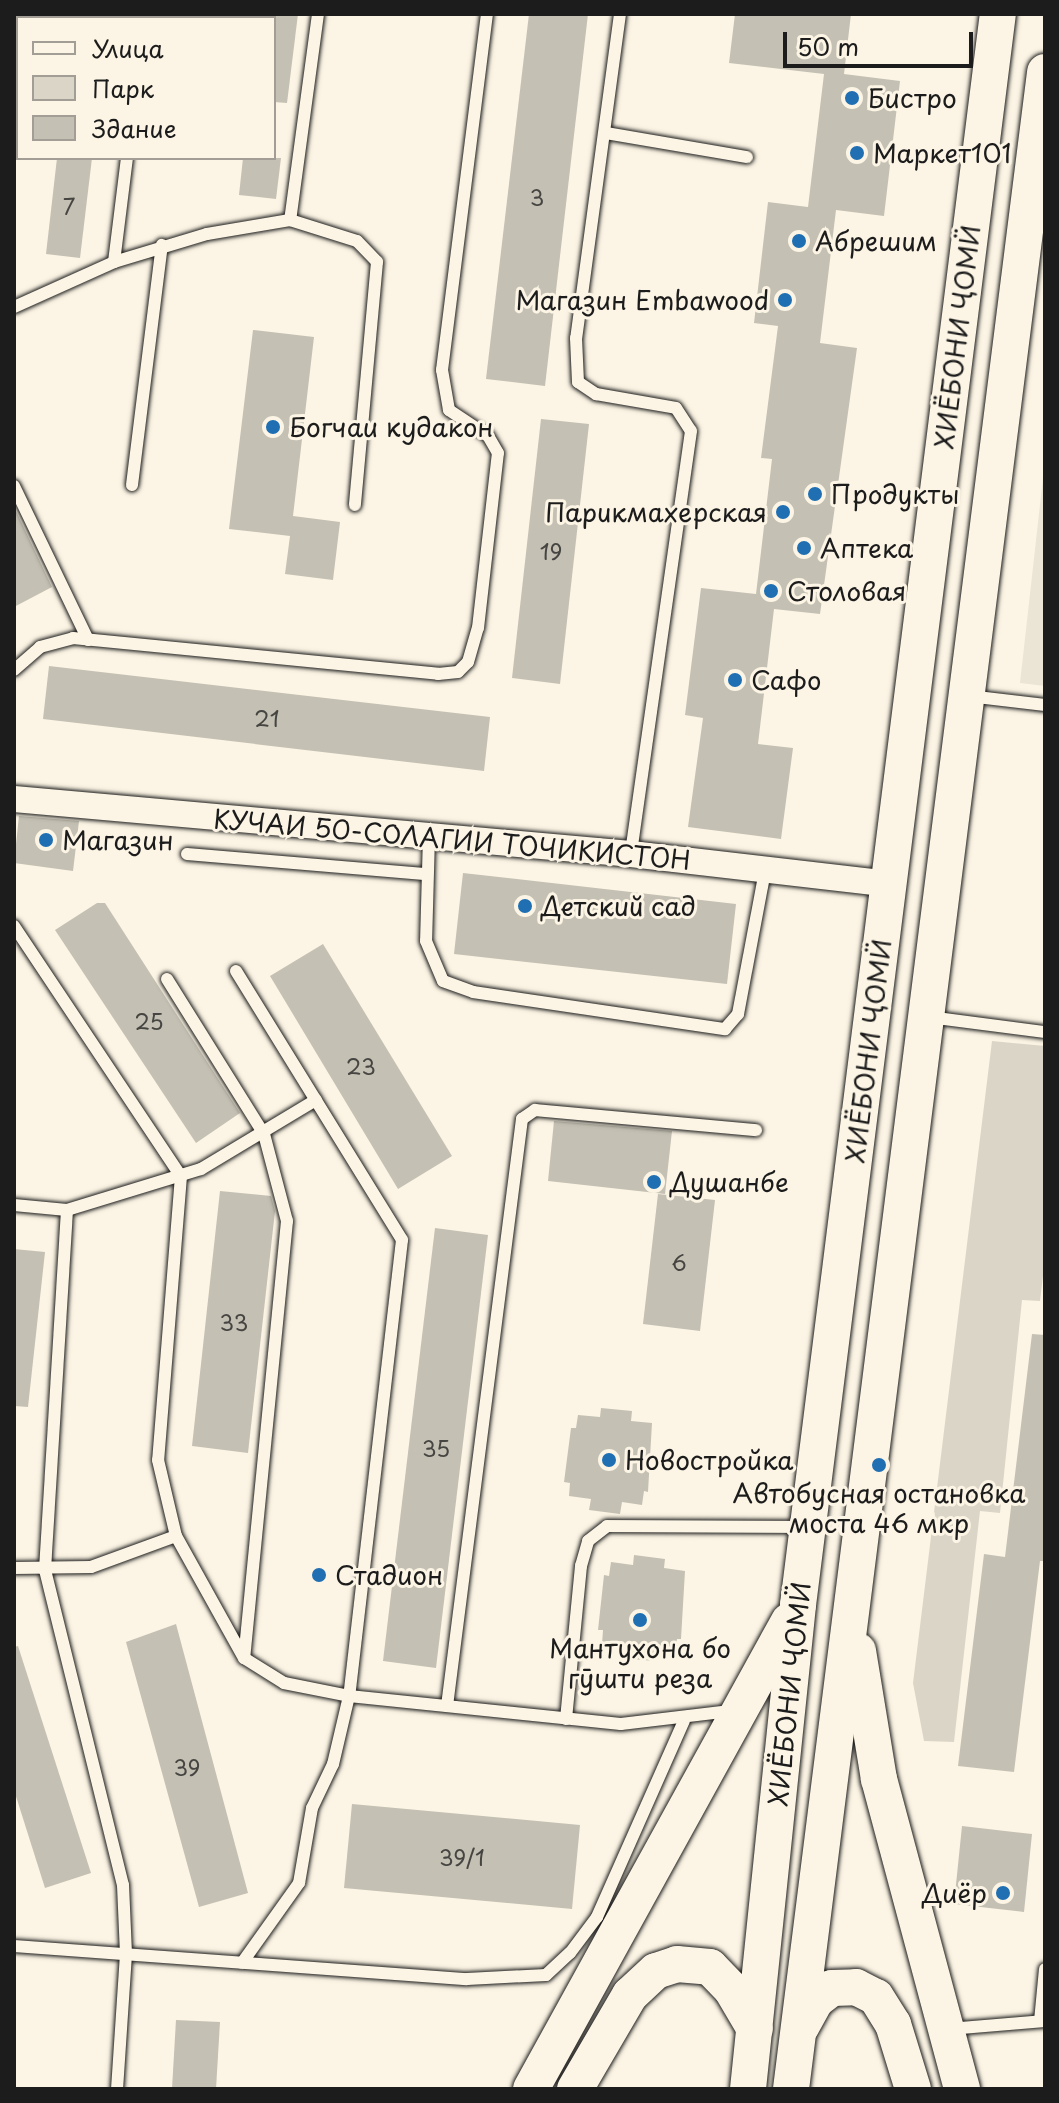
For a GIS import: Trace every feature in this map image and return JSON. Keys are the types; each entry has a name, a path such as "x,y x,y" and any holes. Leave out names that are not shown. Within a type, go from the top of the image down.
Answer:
{"main road":[{"name":"ХИЁБОНИ ҶОМӢ","path":"748,2089 807,1527 998,14"},
{"name":"ХИЁБОНИ ҶОМӢ","path":"791,2089 1018,279 1041,140 1045,72"},
{"path":"966,271 1018,279"},
{"path":"950,392 1003,399"},
{"path":"531,2089 798,1605"},
{"path":"851,1611 879,1779 962,2089"},
{"path":"575,2089 630,1995 656,1971 677,1964 710,1967 732,1990 755,2029"},
{"path":"798,2032 816,2000 832,1988 856,1987 876,1997 893,2024 913,2089"}],"street":[{"name":"КУЧАИ 50-СОЛАГИИ ТОЧИКИСТОН","path":"14,799 631,854 889,884"}],"lane":[{"path":"290,220 318,14"},
{"path":"15,675 56,638 438,674 458,672 468,662 478,628 498,453 488,436 449,410 442,370 487,14"},
{"path":"620,14 576,338 578,382 596,394 676,408 691,431 631,854"},
{"path":"606,133 747,157"},
{"path":"114,262 127,160"},
{"path":"14,307 114,262 162,245 290,220 357,241 377,262 355,505"},
{"path":"132,485 162,245"},
{"path":"14,486 88,640"},
{"path":"965,696 1045,705"},
{"path":"429,836 427,953 443,981 473,992 725,1029 738,1014 765,871"},
{"path":"187,854 427,874"},
{"path":"14,926 181,1176 158,1460 176,1536 244,1658 284,1683 349,1696 566,1719 621,1724 684,1721 741,1709"},
{"path":"236,971 402,1240 349,1696 333,1764 312,1808 299,1883 242,1963"},
{"path":"167,979 264,1134 287,1221 244,1658"},
{"path":"925,1017 1045,1032"},
{"path":"14,1205 67,1210 181,1176 264,1134 316,1100"},
{"path":"447,1706 522,1119 535,1110 756,1130"},
{"path":"67,1210 45,1570 123,1885 126,1954 117,2089"},
{"path":"566,1719 581,1566 588,1541 607,1526 807,1527"},
{"path":"14,1568 45,1570 91,1567 176,1536"},
{"path":"14,1946 467,1979 546,1975 570,1953 597,1917 684,1721"},
{"path":"945,2029 1043,2021 1045,1969"}],"shaded area":[{"path":"1045,469 1045,686 1020,683"}],"green space":[{"path":"992,1041 1045,1046 1045,1259 1040,1301 1022,1300 1000,1513 980,1511 954,1742 924,1741 913,1683"}],"building":[{"path":"298,14 287,103 276,102 274,16"},
{"path":"529,14 588,14 545,386 486,379"},
{"path":"735,14 851,14 844,74 900,81 884,216 836,210 820,343 857,348 820,614 774,609 758,744 793,748 781,839 688,827 703,718 685,715 701,588 756,594 772,459 761,458 778,326 754,323 768,202 808,207 824,74 729,63"},
{"path":"281,158 276,199 239,195 243,160"},
{"path":"57,160 92,160 80,258 46,254"},
{"name":"Богчаи кудакон","path":"253,330 314,337 293,516 340,522 333,580 285,574 290,536 229,529"},
{"path":"541,419 589,424 560,684 512,678"},
{"path":"14,507 52,587 14,607"},
{"path":"49,666 490,717 484,771 43,719"},
{"name":"Магазин","path":"19,816 79,821 73,871 14,863"},
{"path":"463,873 736,904 727,984 454,954"},
{"path":"97,903 105,903 240,1113 196,1143 55,930"},
{"path":"323,944 452,1156 398,1189 270,976"},
{"path":"554,1121 672,1131 665,1194 548,1181"},
{"path":"220,1191 271,1196 275,1211 248,1453 192,1446"},
{"path":"658,1194 715,1200 700,1331 643,1324"},
{"path":"435,1228 488,1235 436,1668 383,1661"},
{"path":"14,1249 45,1252 28,1407 14,1406"},
{"path":"1032,1334 1045,1335 1045,1561 1040,1561 1014,1772 958,1766 984,1554 1005,1557"},
{"name":"Новостройка","path":"601,1408 632,1411 631,1421 652,1423 648,1492 644,1491 642,1505 622,1502 620,1514 589,1510 591,1499 569,1496 570,1483 564,1482 571,1428 576,1428 578,1415 600,1417"},
{"path":"634,1555 665,1559 664,1568 685,1571 681,1639 677,1639 675,1652 655,1650 654,1661 623,1658 624,1646 602,1644 603,1630 598,1630 604,1575 609,1576 611,1562 633,1565"},
{"path":"176,1624 248,1893 199,1907 126,1642"},
{"path":"18,1646 91,1873 45,1888 14,1790 14,1647"},
{"path":"352,1804 580,1825 572,1909 344,1888"},
{"path":"962,1826 1032,1834 1024,1912 954,1904"},
{"path":"176,2020 220,2022 216,2089 172,2089"}],"place":[{"name":"Бистро","path":"852,98"},
{"name":"Маркет101","path":"857,153"},
{"name":"Абрешим","path":"799,241"},
{"name":"Магазин Embawood","path":"785,300"},
{"name":"Богчаи кудакон","path":"273,427"},
{"name":"Продукты","path":"815,494"},
{"name":"Парикмахерская","path":"783,512"},
{"name":"Аптека","path":"804,548"},
{"name":"Столовая","path":"771,591"},
{"name":"Сафо","path":"735,680"},
{"name":"Магазин","path":"46,840"},
{"name":"Детский сад","path":"525,906"},
{"name":"Душанбе","path":"654,1182"},
{"name":"Новостройка","path":"609,1460"},
{"name":"Автобусная остановка моста 46 мкр","path":"879,1465"},
{"name":"Стадион","path":"319,1575"},
{"name":"Мантухона бо гӯшти реза","path":"640,1620"},
{"name":"Диёр","path":"1003,1893"}]}
